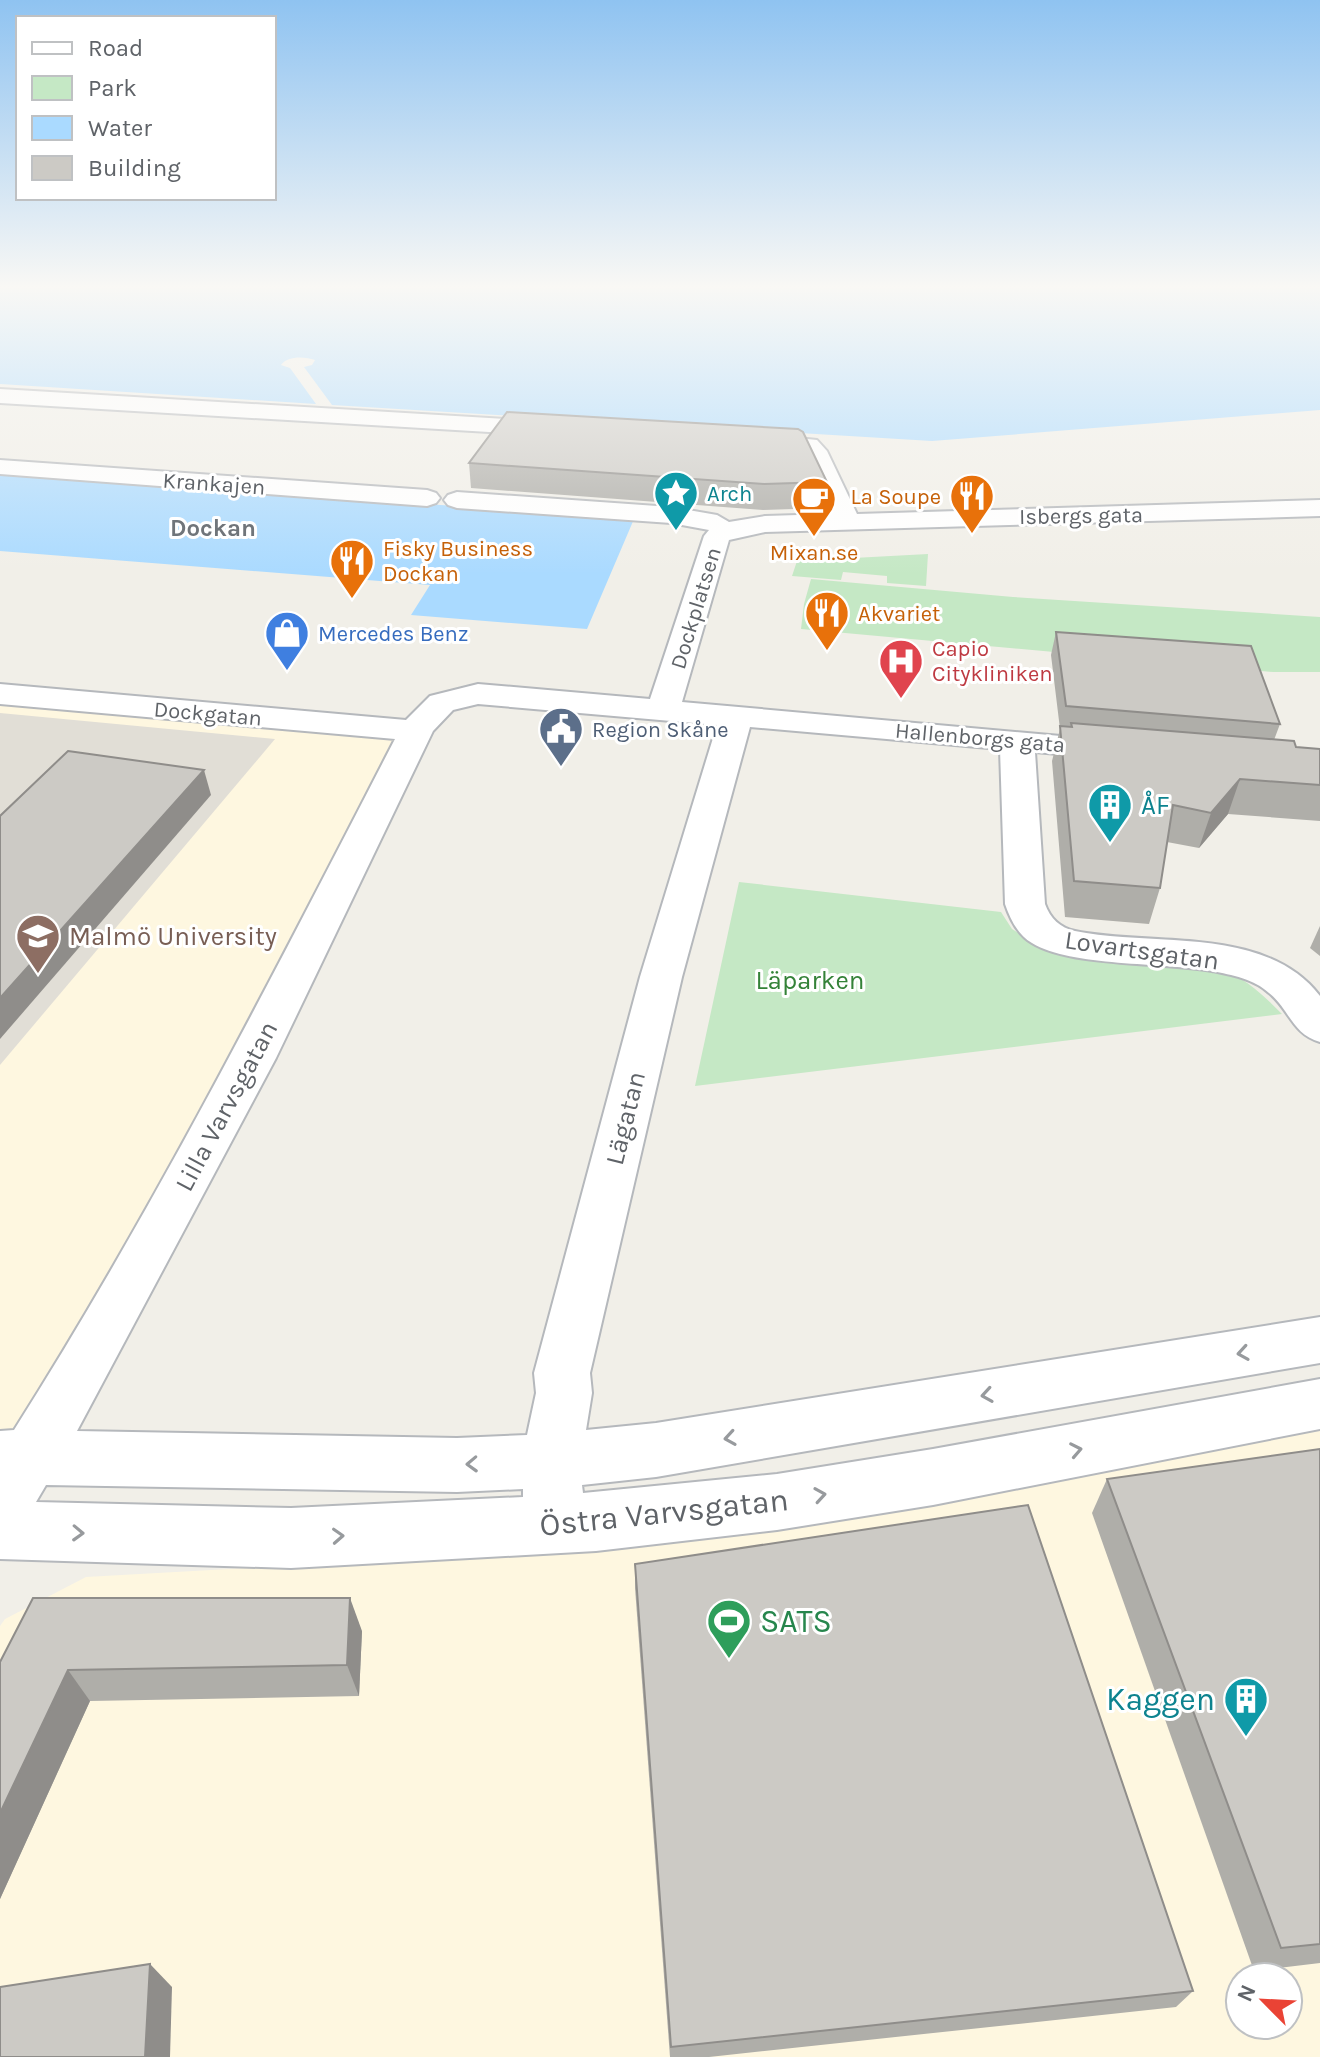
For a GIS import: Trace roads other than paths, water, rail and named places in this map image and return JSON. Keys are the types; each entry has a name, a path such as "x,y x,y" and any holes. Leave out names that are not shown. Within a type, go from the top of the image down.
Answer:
{"street":[{"path":"0,396 584,431"},
{"path":"721,439 809,445 815,451 845,523"},
{"name":"Krankajen","path":"0,467 427,498"},
{"path":"457,500 671,515 717,523"},
{"name":"Isbergs gata","path":"845,523 1320,508"},
{"name":"Dockplatsen","path":"663,710 717,536 731,529 765,524 845,523"},
{"name":"Dockgatan","path":"0,694 428,716"},
{"path":"428,716 478,694 736,717"},
{"name":"Lilla Varvsgatan","path":"0,1506 14,1457 87,1363 253,1058 428,716"},
{"name":"Hallenborgs gata","path":"736,717 1145,751"},
{"name":"Lägatan","path":"555,1525 551,1461 564,1393 562,1373 661,977 736,717"},
{"name":"Lovartsgatan","path":"1017,741 1025,904 1029,922 1046,936 1069,944 1219,960 1261,969 1284,982 1320,1027"},
{"path":"14,1457 457,1465 551,1461 656,1450 1320,1340"},
{"name":"Östra Varvsgatan","path":"0,1530 291,1538 555,1525 777,1502 933,1477 1320,1404"}],"water":[{"path":"300,382 316,404 0,384"},
{"path":"315,382 1320,382 1320,410 932,441 332,405"},
{"path":"0,473 634,519 587,629 411,615 430,585 0,551"}],"place":[{"name":"Arch","path":"676,532"},
{"name":"La Soupe","path":"972,535"},
{"name":"Mixan.se","path":"814,538"},
{"name":"Fisky Business Dockan","path":"352,600"},
{"name":"Akvariet","path":"827,652"},
{"name":"Mercedes Benz","path":"287,672"},
{"name":"Capio Citykliniken","path":"901,700"},
{"name":"Region Skåne","path":"561,768"},
{"name":"ÅF","path":"1110,844"},
{"name":"Malmö University","path":"38,975"},
{"name":"SATS","path":"729,1660"},
{"name":"Kaggen","path":"1246,1738"}],"district":[{"name":"Dockan","path":"213,528"}],"park label":[{"name":"Läparken","path":"810,980"}]}
